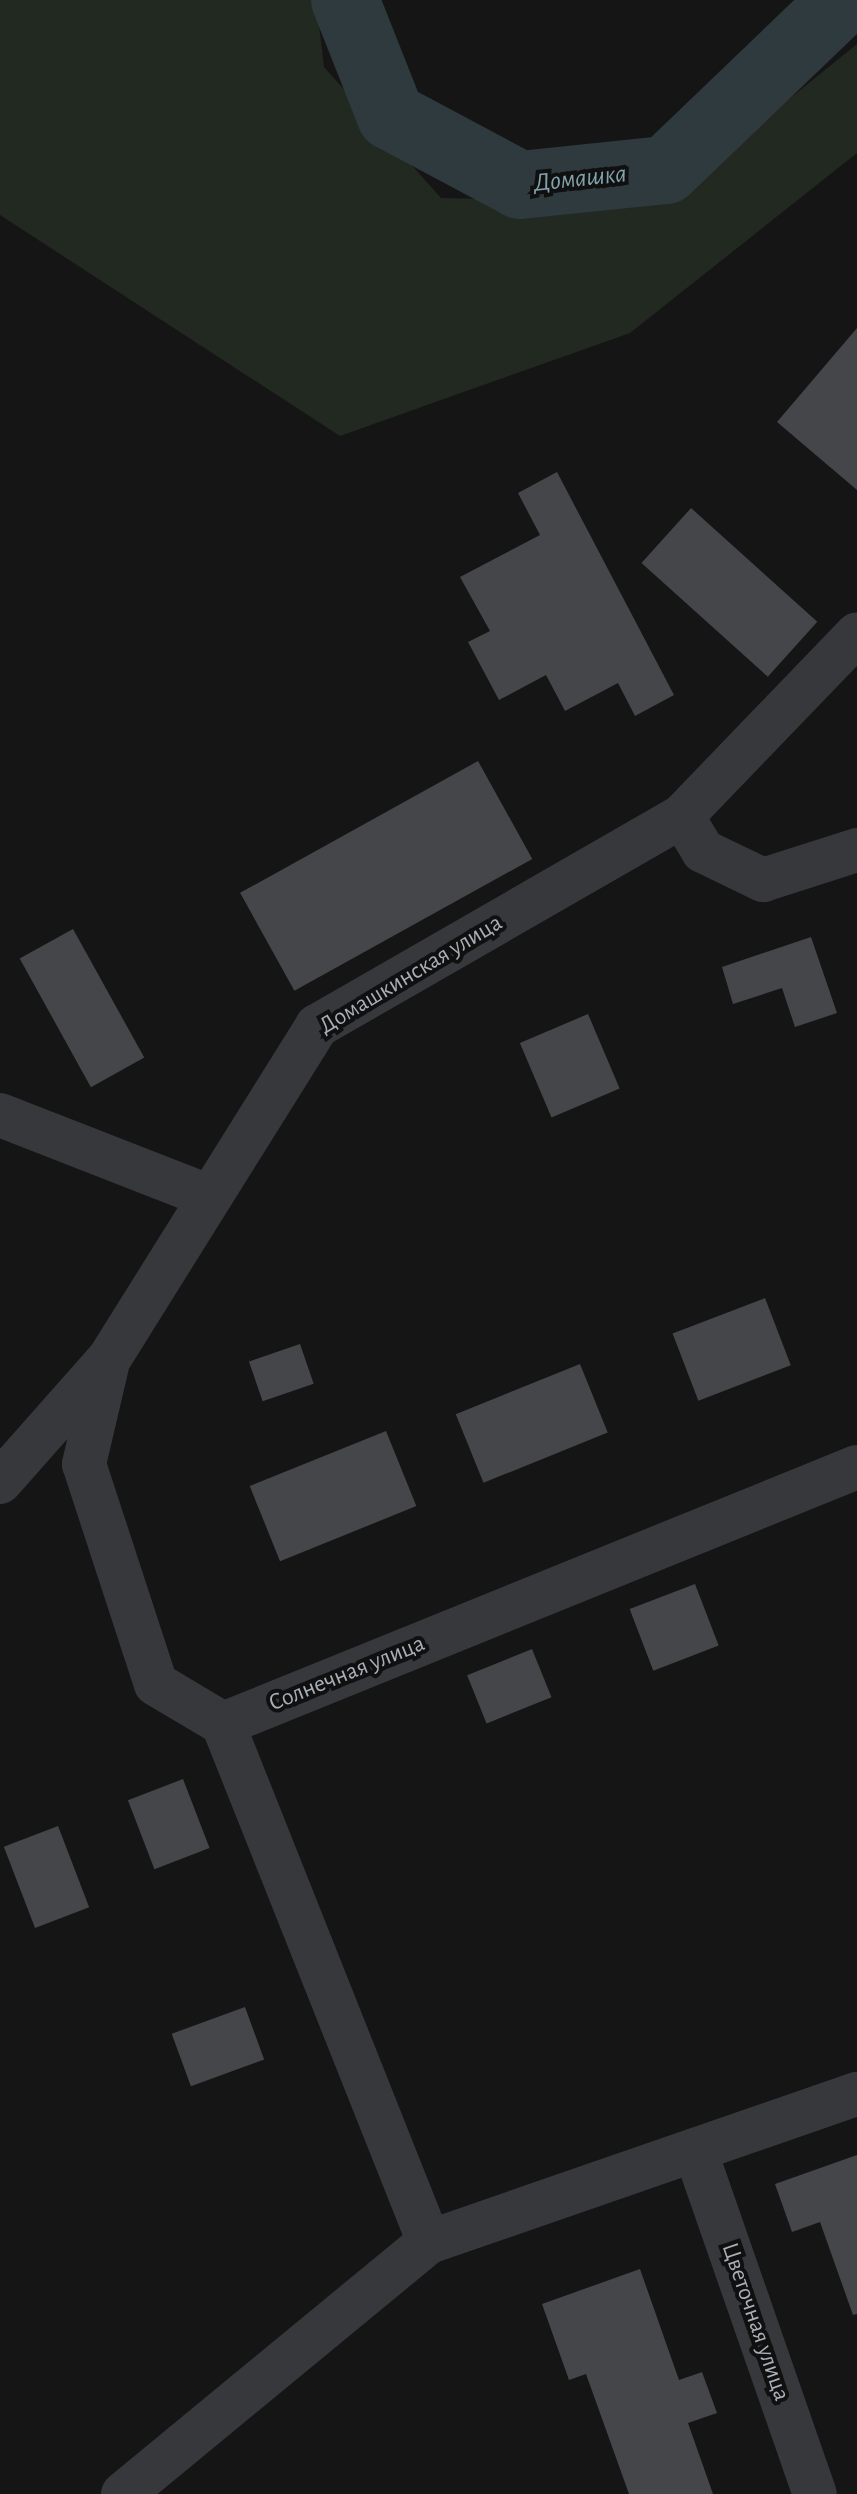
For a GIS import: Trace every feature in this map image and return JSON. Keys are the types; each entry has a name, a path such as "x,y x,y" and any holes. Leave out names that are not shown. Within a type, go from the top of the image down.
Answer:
{"street":[{"name":"Домашкинская улица","path":"0,1482 109,1359 317,1026 682,816 857,634"},
{"path":"682,816 703,851 763,880 857,850"},
{"path":"0,1115 210,1197"},
{"path":"109,1359 84,1464 156,1684 223,1724 429,2242"},
{"name":"Солнечная улица","path":"223,1724 857,1467"},
{"path":"123,2494 429,2242 857,2094"},
{"name":"Цветочная улица","path":"695,2150 815,2494"}],"shaded area":[{"path":"0,0 316,0 324,67 441,198 661,203 857,44 857,153 630,333 340,436 0,215"}],"building":[{"path":"857,328 857,490 777,422"},
{"path":"557,472 674,695 635,716 618,683 565,711 546,675 499,700 468,642 490,631 460,577 540,535 518,493"},
{"path":"691,508 817,622 768,677 641,563"},
{"path":"478,761 532,859 294,991 240,893"},
{"path":"73,929 144,1058 91,1087 20,959"},
{"path":"811,937 837,1013 795,1027 782,988 733,1004 722,967"},
{"path":"588,1014 620,1089 552,1117 520,1043"},
{"path":"765,1298 791,1365 698,1401 673,1333"},
{"path":"300,1344 314,1384 263,1401 249,1362"},
{"path":"580,1364 608,1433 483,1483 456,1414"},
{"path":"386,1431 416,1506 280,1561 250,1486"},
{"path":"695,1584 719,1646 653,1671 630,1609"},
{"path":"532,1649 551,1697 487,1723 467,1675"},
{"path":"183,1779 210,1848 154,1869 128,1800"},
{"path":"58,1826 89,1907 35,1928 4,1847"},
{"path":"245,2007 264,2060 191,2086 172,2034"},
{"path":"857,2155 857,2314 853,2315 820,2222 792,2232 775,2184"},
{"path":"640,2269 679,2380 702,2372 717,2413 688,2423 713,2494 629,2494 586,2374 569,2380 542,2304"}],"waterway":[{"name":"Домашка","path":"345,0 391,116 520,185 666,170 843,0"}]}
